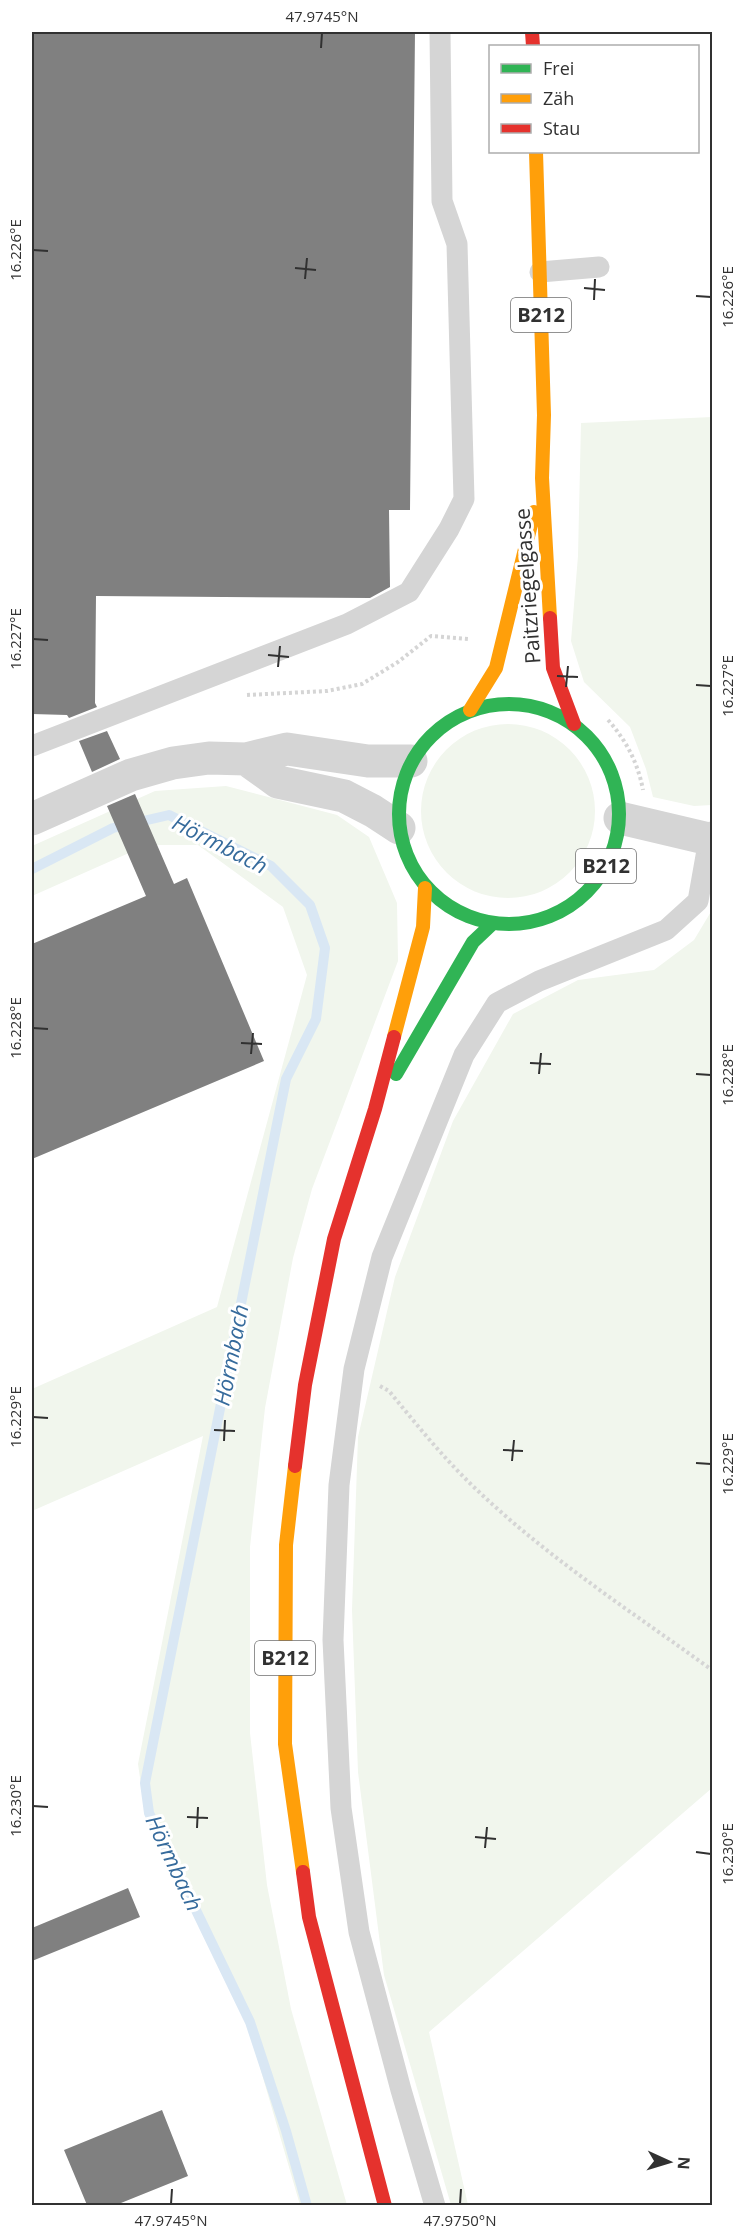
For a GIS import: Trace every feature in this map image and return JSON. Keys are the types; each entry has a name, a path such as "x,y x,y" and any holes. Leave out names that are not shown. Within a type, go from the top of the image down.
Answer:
{"main road":[{"name":"Paitzriegelgasse","path":"536,153 544,415 542,478 553,668 574,724"},
{"name":"Paitzriegelgasse","path":"470,710 496,668 542,478"},
{"name":"B212","path":"497,703 524,704 550,710 574,724 594,742 609,765 618,791 620,818 612,855 593,887 564,911 529,923 492,924 456,912 426,888 408,860 399,828 400,793 411,761 427,740 447,722 470,710 497,703"},
{"name":"B212","path":"385,2205 309,1917 285,1744 286,1545 305,1386 334,1239 375,1109 423,927 426,888"},
{"name":"B212","path":"375,1109 473,942 492,924"}],"street":[{"path":"32,819 131,775 173,763 208,758 246,759 287,749 368,761 411,761"},
{"path":"246,759 278,782 344,796 373,810 399,828"},
{"path":"620,818 711,839"}],"lane":[{"path":"32,746 346,624 409,592 449,529 464,499 457,244 442,201 440,32"},
{"path":"540,272 599,267"},
{"path":"435,2205 401,2090 359,1932 341,1808 333,1628 339,1485 354,1370 382,1257 464,1055 497,1003 539,981 666,930 698,901 711,839"}],"path":[{"path":"239,697 250,694 327,691 362,684 398,662 431,636 502,641"},
{"path":"606,717 621,734 639,769 645,796"},
{"path":"354,1370 388,1391 430,1441 476,1490 554,1557 712,1670"}],"shaded area":[{"path":"712,417 712,805 694,806 653,797 646,769 630,727 584,682 571,641 578,556 581,423"},
{"path":"508,724 541,731 556,739 569,750 580,763 588,778 595,811 588,844 580,859 569,872 556,883 541,891 508,898 475,891 460,883 447,872 436,859 428,844 421,811 428,778 436,763 447,750 460,739 475,731"},
{"path":"226,786 337,815 369,837 397,903 398,961 312,1189 293,1258 265,1408 250,1547 250,1733 267,1885 291,2009 347,2205 300,2205 248,2026 146,1819 138,1764 203,1436 32,1511 32,1389 217,1307 307,975 283,907 198,845 147,845 32,896 32,846 155,791"},
{"path":"712,910 712,1788 429,2032 468,2205 451,2205 384,1975 358,1772 352,1610 358,1437 395,1277 453,1121 513,1014 578,980 654,970 694,940"}],"building":[{"path":"32,32 415,32 410,510 389,510 390,587 370,598 96,596 95,703 97,707 69,718 67,715 32,714"},
{"path":"107,731 120,759 92,772 79,741"},
{"path":"135,794 174,884 187,878 264,1061 32,1159 32,944 146,896 107,806"},
{"path":"128,1888 140,1917 32,1961 32,1928"},
{"path":"162,2110 188,2176 116,2205 87,2205 64,2150"}],"waterway":[{"name":"Hörmbach","path":"32,869 113,828 169,815 271,866 310,905 325,948 316,1019 286,1079 145,1783 149,1813 250,2022 286,2131 307,2206"}],"traffic: fast":[{"path":"498,704 520,704 551,712 570,722 587,736 601,753 611,772 617,792 619,814 617,836 611,856 601,875 587,892 570,906 541,920 520,924 498,924 477,920 457,911 439,899 424,884 403,846 399,825 399,803 403,782 412,762 424,744 439,729 477,708 498,704"},
{"path":"396,1074 473,942 492,924"}],"traffic: slow":[{"path":"536,153 544,415 542,478 550,618"},
{"path":"470,710 496,668 534,512"},
{"path":"394,1037 423,927 425,888"},
{"path":"295,1466 286,1545 285,1744 303,1872"}],"traffic: jam":[{"path":"532,32 533,45"},
{"path":"550,618 553,668 574,724"},
{"path":"295,1466 305,1385 334,1239 375,1109 394,1037"},
{"path":"303,1872 309,1917 385,2206"}]}
